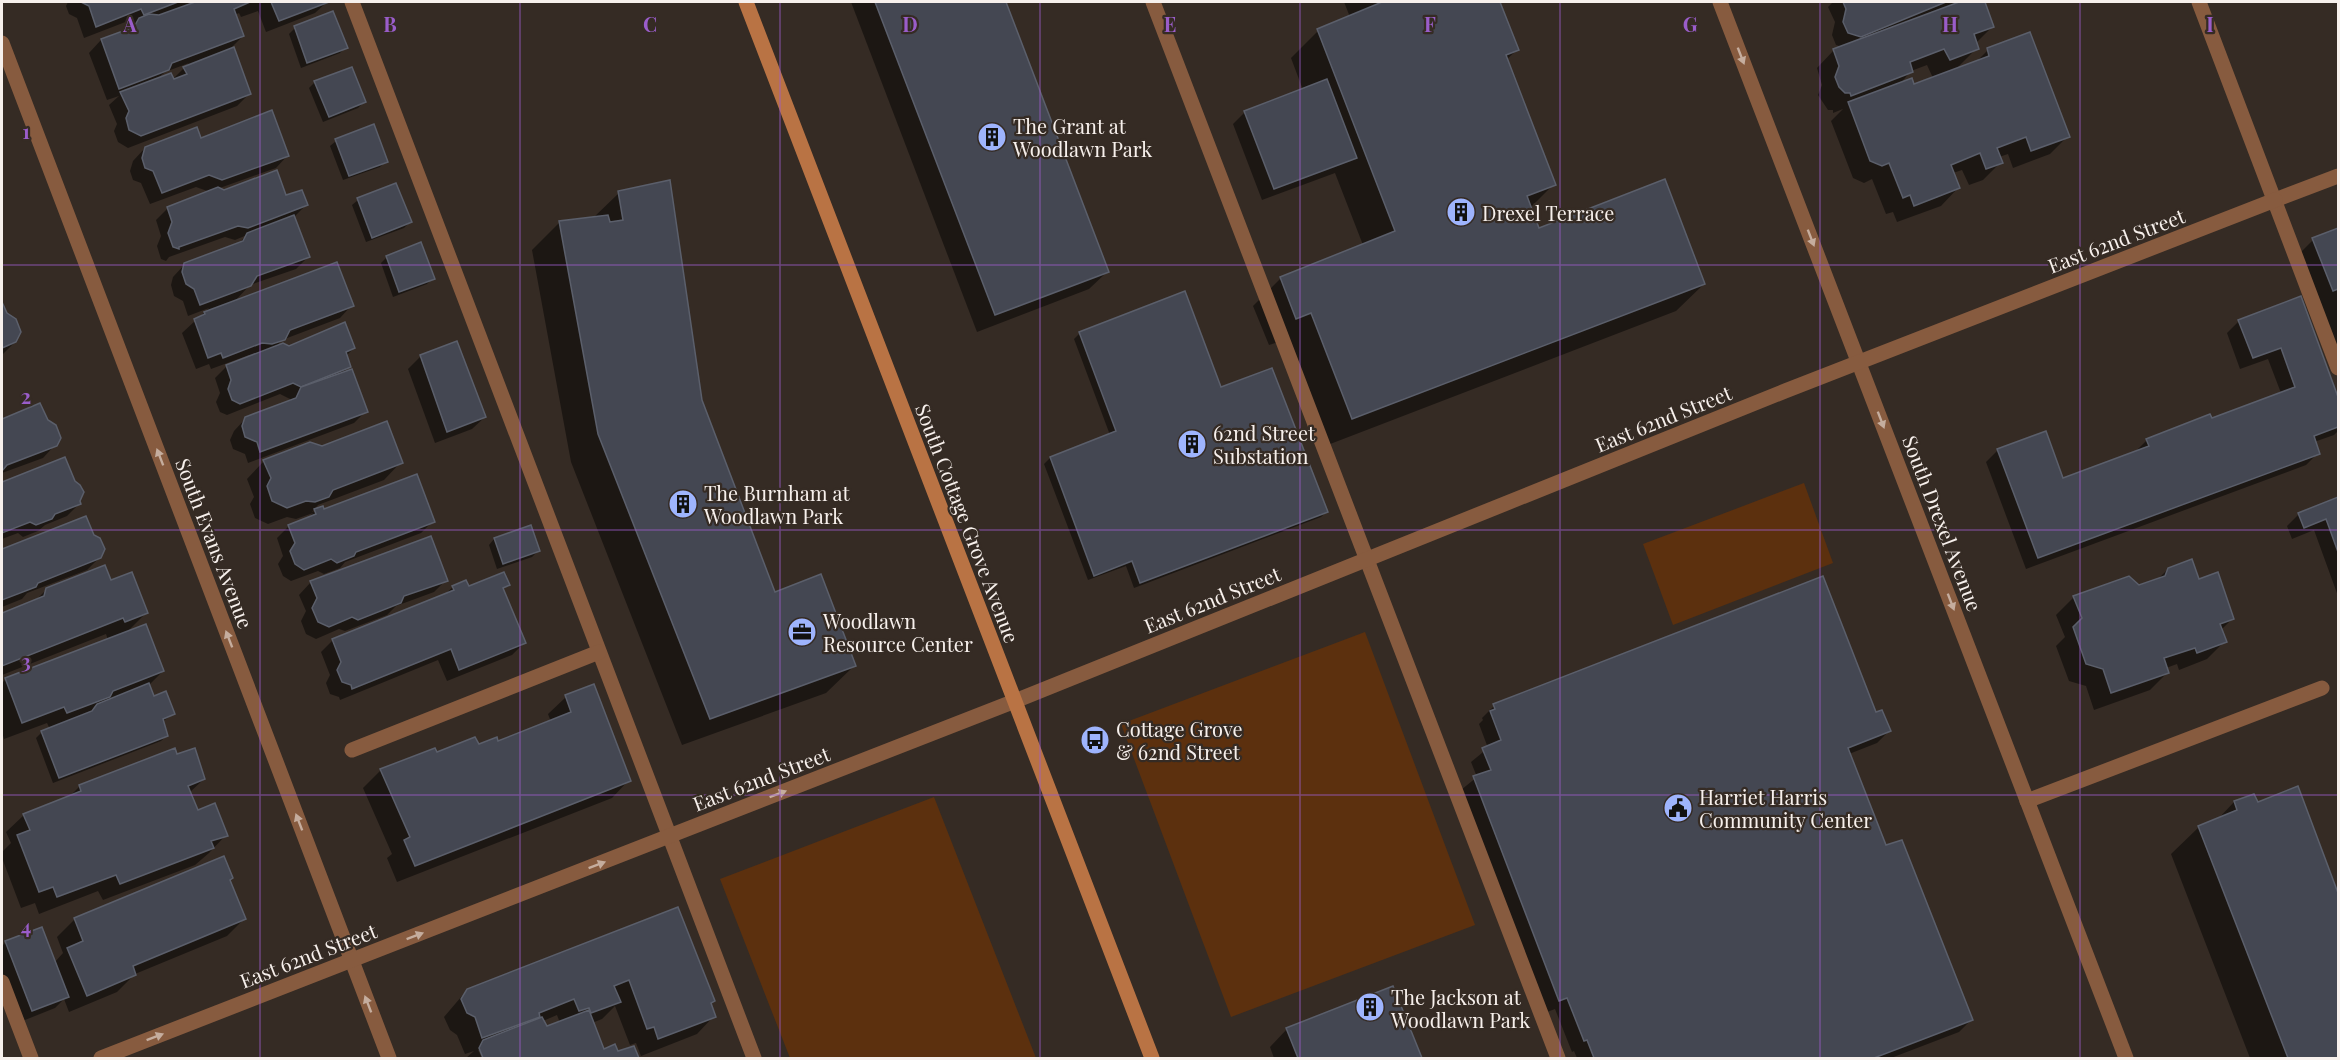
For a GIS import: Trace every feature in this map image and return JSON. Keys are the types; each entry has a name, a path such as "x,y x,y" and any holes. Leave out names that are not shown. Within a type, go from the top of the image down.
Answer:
{"main road":[{"name":"South Cottage Grove Avenue","path":"746,2 1152,1059"}],"street":[{"path":"352,2 754,1059"},
{"path":"1153,2 1558,1059"},
{"name":"South Drexel Avenue","path":"1720,2 2126,1059"},
{"path":"2199,2 2338,368"},
{"name":"South Evans Avenue","path":"2,44 389,1059"},
{"name":"East 62nd Street","path":"101,1059 1015,701 1859,362 2338,176"},
{"path":"352,750 599,652"},
{"path":"2027,801 2322,688"},
{"path":"2,982 31,1059"}],"shaded area":[{"path":"1804,483 1833,563 1673,625 1643,544"},
{"path":"1365,632 1475,925 1231,1017 1121,724"},
{"path":"934,797 1036,1058 790,1058 720,879"}],"building":[{"path":"81,2 178,2 144,15 141,9 96,27 89,6"},
{"path":"195,2 250,2 234,9 244,36 172,63 169,70 119,89 101,39 134,27 139,18 149,14 159,15"},
{"path":"271,2 329,2 279,21"},
{"name":"The Grant at Woodlawn Park","path":"875,2 1006,2 1109,272 995,315"},
{"name":"Drexel Terrace","path":"1382,2 1500,2 1519,50 1506,55 1556,185 1527,196 1539,228 1665,179 1705,284 1352,419 1311,313 1296,319 1280,277 1395,231 1317,29"},
{"path":"1843,2 1946,2 1861,37 1848,33 1843,22 1846,9"},
{"path":"1959,2 1985,2 1994,27 1974,34 1979,49 1950,60 1944,49 1910,62 1913,72 1851,96 1839,87 1835,77 1839,66 1833,49"},
{"path":"333,11 348,48 307,63 294,26"},
{"path":"2030,32 2070,137 2031,151 2026,137 1997,148 2003,163 1986,169 1980,153 1951,165 1960,188 1914,206 1910,195 1903,198 1889,163 1882,166 1870,161 1848,102 1912,78 1914,84 1989,56 1987,48"},
{"path":"234,47 251,94 141,136 129,130 126,118 129,111 120,92 171,73 174,79 187,74 183,67"},
{"path":"352,67 366,102 329,117 314,81"},
{"path":"1327,79 1357,158 1274,189 1244,111"},
{"path":"272,110 289,156 222,180 209,175 162,193 153,171 145,168 142,158 145,147 197,127 201,138"},
{"path":"374,124 388,162 349,176 335,139"},
{"path":"277,170 286,195 302,190 308,205 248,228 238,226 179,247 179,249 173,247 168,233 172,222 167,207 218,187 224,190"},
{"name":"The Burnham at Woodlawn Park","path":"670,180 702,400 775,592 821,574 856,666 710,719 598,434 559,221 608,215 610,222 623,220 618,191"},
{"path":"396,183 412,222 372,238 357,198"},
{"path":"294,215 310,257 257,276 251,286 200,305 194,289 186,284 182,272 184,263 243,241 247,233"},
{"path":"2338,228 2338,289 2333,291 2312,238"},
{"path":"421,242 435,279 399,292 386,256"},
{"path":"337,262 354,306 290,330 285,340 272,344 262,343 223,358 221,353 208,358 194,319 205,314 204,312"},
{"name":"62nd Street Substation","path":"1185,291 1221,387 1272,368 1328,512 1140,583 1132,561 1094,576 1050,457 1116,431 1079,332"},
{"path":"2301,296 2338,397 2338,427 2314,436 2320,454 2038,558 1997,449 2046,431 2063,478 2149,446 2146,439 2210,414 2212,418 2295,387 2281,348 2253,358 2238,320"},
{"path":"2,302 7,313 16,319 21,332 16,342 2,348"},
{"path":"345,322 355,348 346,352 351,367 301,387 293,383 240,404 232,400 228,389 231,380 226,365 283,343 289,346"},
{"path":"457,341 486,417 447,432 420,355"},
{"path":"352,369 368,412 260,452 257,442 245,437 242,426 245,417 296,398 301,387"},
{"path":"40,403 48,420 56,425 61,438 57,446 7,465 2,471 2,419"},
{"path":"387,421 403,463 333,490 329,497 315,502 306,501 287,508 272,501 267,486 271,478 263,460 310,442 322,446"},
{"path":"65,457 75,481 84,492 81,504 55,514 52,519 36,525 30,522 2,533 2,482"},
{"path":"417,474 435,522 356,552 354,556 337,563 331,559 304,570 295,564 290,551 295,543 288,525 316,514 314,509 323,506 324,509"},
{"path":"2338,497 2338,552 2326,519 2304,528 2298,513"},
{"path":"86,516 94,535 100,538 105,549 101,558 2,600 2,549"},
{"path":"531,525 540,551 503,564 494,538"},
{"path":"431,536 448,581 404,596 401,603 358,620 352,617 329,627 318,622 312,608 317,598 310,581"},
{"path":"2192,559 2199,579 2218,572 2234,619 2220,624 2227,642 2197,653 2195,648 2164,658 2169,673 2111,693 2103,669 2086,664 2073,627 2082,618 2073,596 2129,576 2139,585 2165,576 2168,568"},
{"path":"105,565 111,580 132,572 148,613 125,622 123,618 2,666 2,613 44,596 46,588"},
{"path":"504,572 510,585 503,588 526,643 459,670 451,649 352,689 351,685 342,682 337,670 341,662 332,639 454,590 452,586 466,580 469,586"},
{"name":"Harriet Harris Community Center","path":"1823,576 1876,712 1882,710 1891,731 1848,748 1886,845 1902,840 1973,1020 1874,1058 1594,1058 1587,1040 1584,1041 1567,998 1559,1001 1473,776 1491,770 1482,748 1501,740 1490,711 1495,709 1493,704"},
{"path":"146,624 164,671 113,691 110,697 67,713 64,707 22,723 5,678"},
{"path":"149,683 154,696 166,691 175,714 163,719 168,736 59,778 41,731 92,711 97,704"},
{"path":"594,684 631,781 415,866 404,840 410,837 380,769 435,748 437,752 475,737 479,744 497,737 498,741 571,712 565,695"},
{"path":"175,748 177,754 195,748 205,779 188,786 198,810 215,803 228,836 211,841 214,848 120,884 116,875 57,897 53,887 39,892 17,835 30,830 23,814 81,791 79,785"},
{"path":"2298,786 2338,893 2338,1058 2288,1058 2198,826 2237,810 2234,801 2254,794 2258,802"},
{"path":"224,856 233,878 230,880 246,919 133,966 136,975 87,996 67,948 83,941 74,918"},
{"path":"678,907 715,1001 711,1003 716,1017 658,1039 654,1027 647,1029 629,980 614,986 621,1002 591,1013 589,1008 579,1011 574,999 539,1013 540,1017 482,1038 475,1017 467,1013 461,999 467,989"},
{"path":"42,927 69,997 32,1011 5,941"},
{"name":"The Jackson at Woodlawn Park","path":"1393,986 1422,1058 1298,1058 1286,1028"},
{"path":"589,1010 604,1049 615,1044 618,1051 634,1046 639,1058 483,1058 479,1048 483,1040 542,1017 547,1026"}],"place":[{"name":"The Grant at Woodlawn Park","path":"992,137"},
{"name":"Drexel Terrace","path":"1461,212"},
{"name":"62nd Street Substation","path":"1192,444"},
{"name":"The Burnham at Woodlawn Park","path":"683,504"},
{"name":"Woodlawn Resource Center","path":"802,632"},
{"name":"Cottage Grove & 62nd Street","path":"1095,740"},
{"name":"Harriet Harris Community Center","path":"1678,808"},
{"name":"The Jackson at Woodlawn Park","path":"1370,1007"}]}
